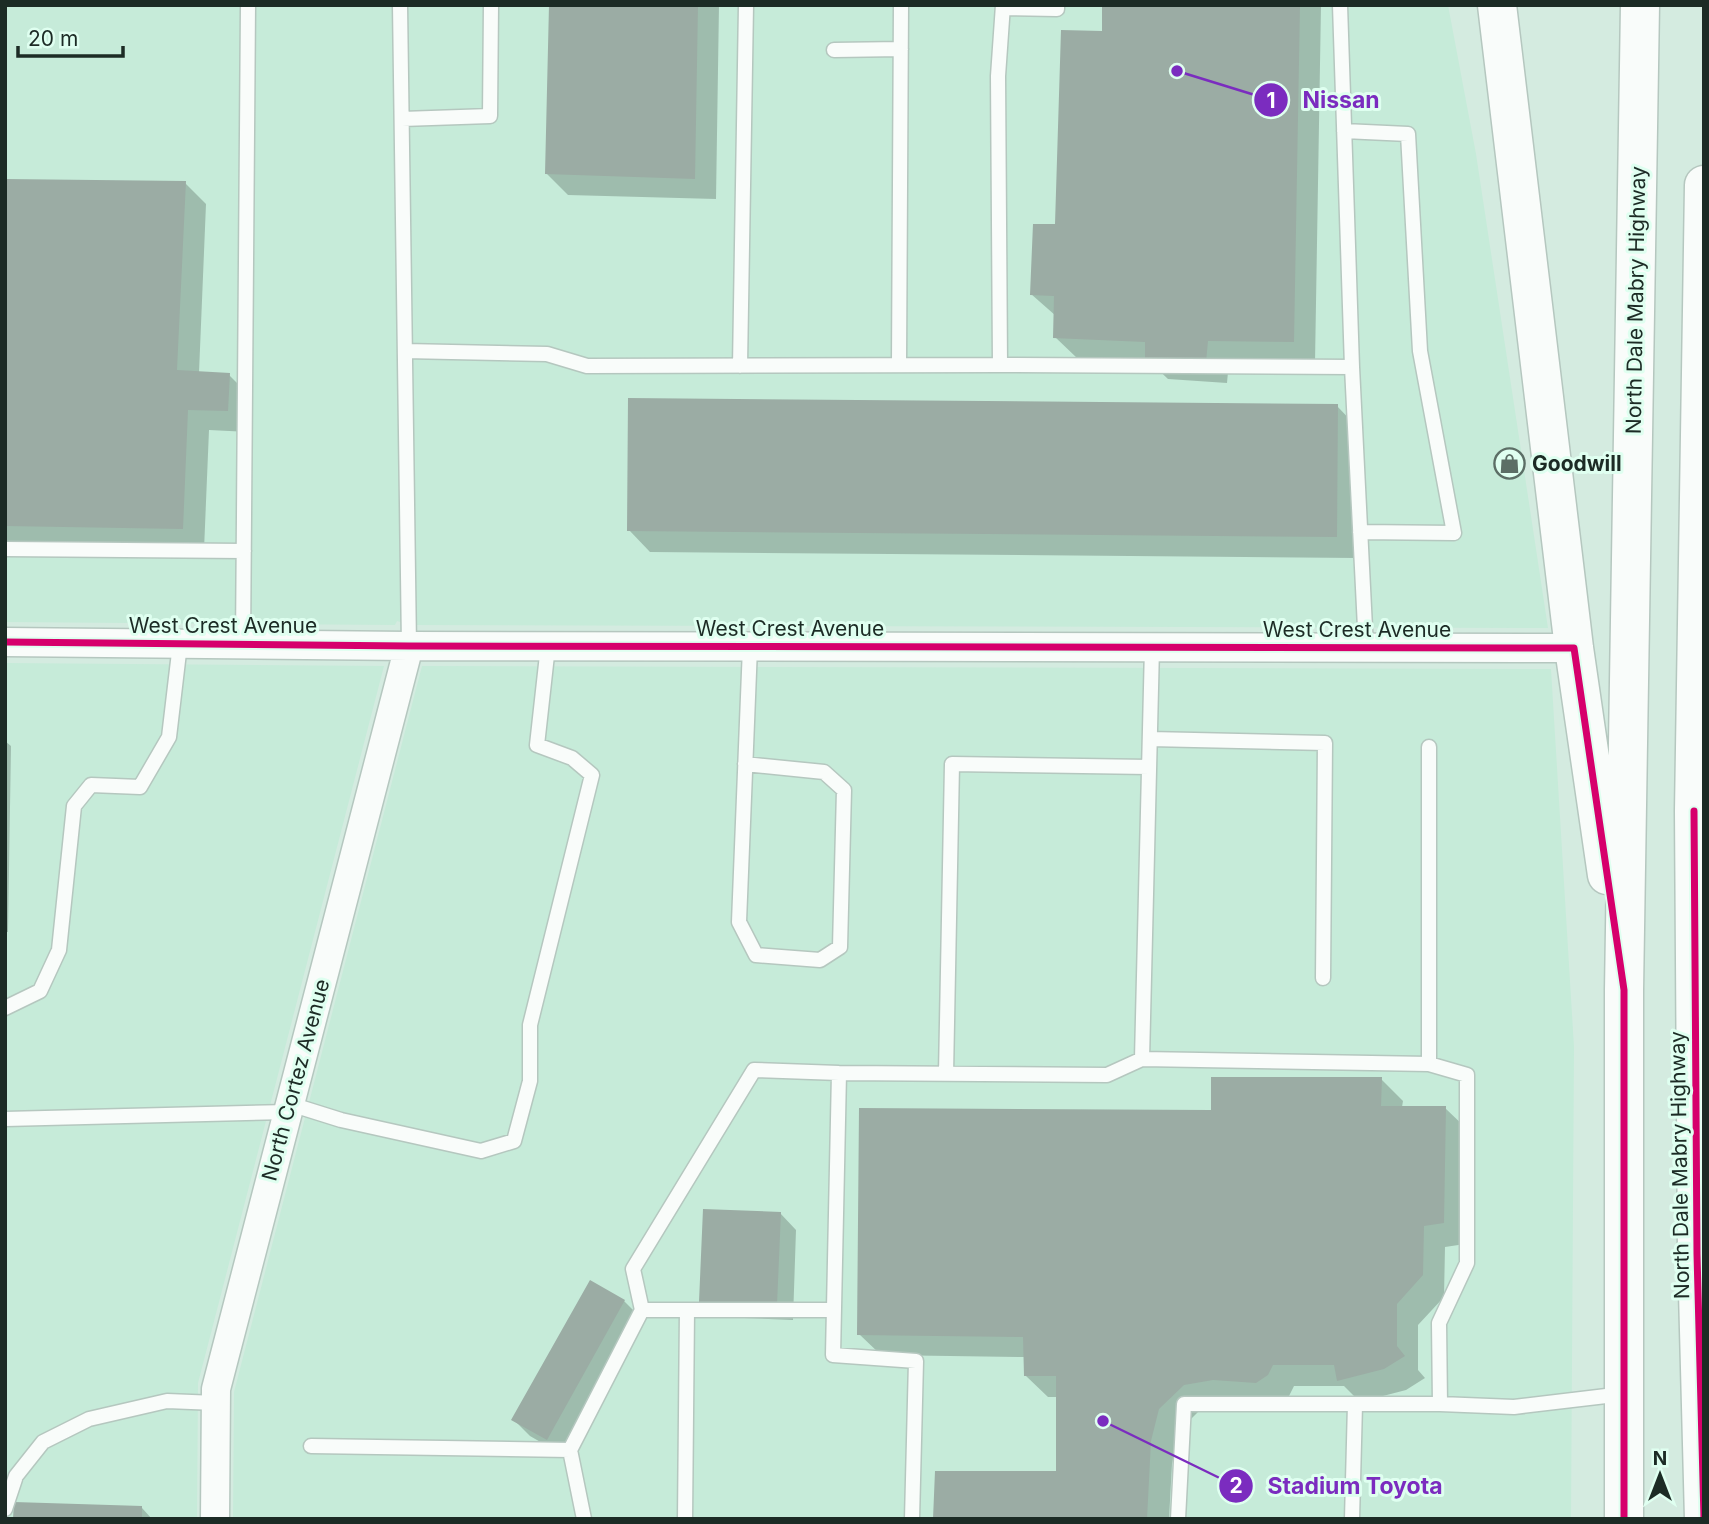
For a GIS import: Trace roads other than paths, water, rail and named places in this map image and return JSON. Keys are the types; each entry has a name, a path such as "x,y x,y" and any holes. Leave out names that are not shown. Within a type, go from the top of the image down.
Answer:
{"main road":[{"path":"1496,5 1574,648 1624,990"},
{"name":"North Dale Mabry Highway","path":"1624,1519 1624,990 1640,5"},
{"name":"North Dale Mabry Highway","path":"1703,1519 1697,1254 1704,185"}],"street":[{"name":"West Crest Avenue","path":"5,642 409,646 1574,648"},
{"name":"North Cortez Avenue","path":"215,1519 216,1389 409,646"}],"lane":[{"path":"243,644 248,5"},
{"path":"400,5 409,646"},
{"path":"402,119 490,116 491,5"},
{"path":"740,366 746,5"},
{"path":"900,365 901,5"},
{"path":"1000,365 998,76 1003,7 1057,9 1057,5"},
{"path":"1339,5 1352,367 1366,648"},
{"path":"834,50 901,49"},
{"path":"1344,131 1408,134 1420,351 1454,533 1360,532"},
{"path":"405,351 547,354 587,366 1352,367"},
{"path":"5,549 244,551"},
{"path":"5,1008 40,991 59,950 74,806 91,785 140,787 169,737 180,644"},
{"path":"5,1119 289,1108 481,1151 514,1141 530,1082 530,1025 592,775 572,758 537,745 548,646"},
{"path":"746,764 824,772 844,790 840,947 820,960 756,956 739,922 750,646"},
{"path":"1142,1059 1152,647"},
{"path":"1150,738 1325,743 1322,978"},
{"path":"1429,747 1429,1065"},
{"path":"946,1074 952,764 1149,767"},
{"path":"584,1519 570,1450 642,1310 633,1269 754,1070 1107,1075 1142,1059 1429,1065 1467,1075 1467,1263 1439,1323 1440,1404"},
{"path":"839,1073 833,1355 916,1361 912,1519"},
{"path":"642,1310 834,1310"},
{"path":"685,1519 687,1310"},
{"path":"1178,1519 1184,1404 1440,1404 1514,1407 1625,1394"},
{"path":"5,1509 16,1476 43,1442 89,1419 167,1401 216,1403"},
{"path":"1352,1519 1355,1404"},
{"path":"312,1446 570,1450"}],"place":[{"name":"Nissan","path":"1177,71"},
{"name":"Goodwill","path":"1509,464"},
{"name":"Stadium Toyota","path":"1103,1421"}]}
